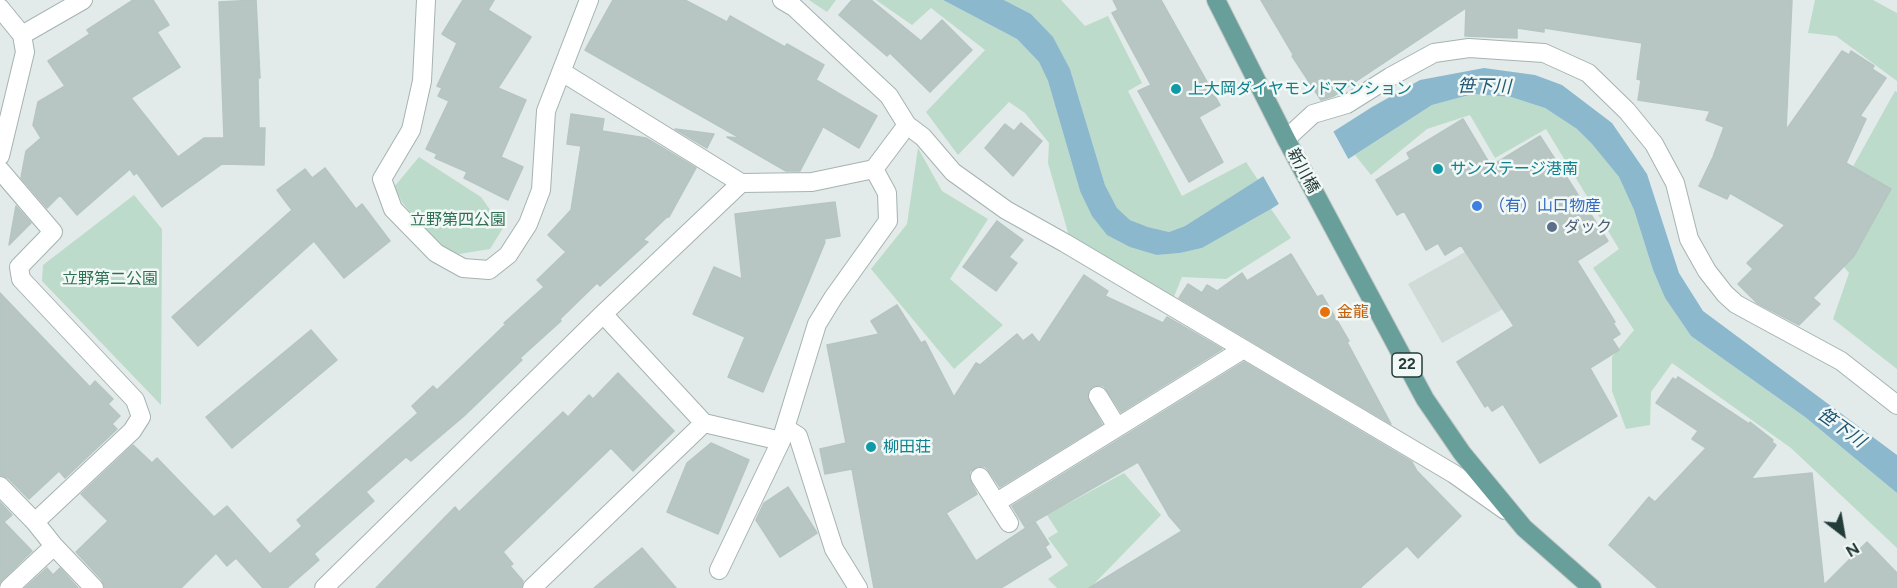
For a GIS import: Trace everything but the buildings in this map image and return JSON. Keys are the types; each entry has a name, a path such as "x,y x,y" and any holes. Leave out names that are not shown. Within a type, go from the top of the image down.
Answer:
{"main road":[{"name":"22","path":"1216,0 1286,139"},
{"name":"新川橋","path":"1286,139 1425,399 1462,453 1514,516"},
{"name":"22","path":"1514,516 1524,528 1592,588"}],"street":[{"path":"22,35 83,0"},
{"path":"426,0 422,81 411,130 382,180 393,209 436,253 463,268 489,270 508,255 528,224 541,190 546,111 589,0"},
{"path":"782,0 794,7 889,96 907,125 923,137 953,172 1006,210 1454,474 1514,516"},
{"path":"0,8 22,35 24,52 0,156"},
{"path":"1286,139 1313,114 1347,104 1434,53 1469,48 1544,53 1588,74 1628,111 1654,144 1675,183 1689,239 1707,271 1725,294 1736,304 1841,361 1897,405"},
{"path":"562,72 741,183 812,182 874,169 907,125"},
{"path":"719,570 783,435 817,324 888,221 886,193 874,169"},
{"path":"0,170 53,232 19,267 21,279 135,400 141,417 132,431 35,522"},
{"path":"324,588 603,314 741,183"},
{"path":"603,314 704,423 798,436 834,549 858,588"},
{"path":"997,502 1242,350"},
{"path":"1098,396 1117,427"},
{"path":"532,588 704,423"},
{"path":"980,477 1009,523"},
{"path":"0,486 94,588"},
{"path":"9,588 54,546"}],"shaded area":[{"path":"1465,252 1503,309 1442,343 1408,284"}],"green space":[{"path":"809,0 836,0 827,12"},
{"path":"876,0 943,0 1017,39 1039,62 1048,81 1080,191 1157,255 1202,248 1271,209 1291,238 1226,279 1182,277 1173,299 1069,236 1048,163 1049,143 1025,113 1009,102 958,155 926,112 985,50 931,8 912,25"},
{"path":"1004,0 1061,0 1085,26 1108,16 1142,83 1128,91 1182,196 1246,162 1258,180 1185,226 1169,232 1130,220 1117,208 1105,185 1070,69 1053,38 1031,14"},
{"path":"1815,0 1873,0 1897,13 1897,81 1836,36 1808,33"},
{"path":"1895,91 1897,92 1897,369 1833,319 1849,273 1816,233"},
{"path":"1473,94 1511,97 1545,108 1577,129 1592,144 1619,177 1634,210 1653,270 1665,298 1691,336 1805,417 1897,493 1897,548 1791,448 1672,363 1651,392 1650,425 1626,429 1612,391 1612,357 1634,330 1593,268 1619,249 1546,129 1495,158 1470,115 1427,129 1371,175 1355,155 1432,105"},
{"path":"918,148 942,191 988,219 950,279 1003,325 954,369 871,269 907,224"},
{"name":"立野第四公園","path":"419,157 481,197 503,228 490,249 459,254 437,247 402,202 394,187"},
{"name":"立野第二公園","path":"134,195 162,229 161,405 42,281 43,265"},
{"path":"1124,473 1161,515 1090,588 1057,588 1048,579 1068,565 1048,538 1058,532 1047,515"}],"water":[{"name":"笹下川","path":"943,0 1004,0 1031,14 1053,37 1070,69 1105,185 1117,208 1130,220 1169,232 1185,226 1372,107 1420,80 1484,68 1535,75 1562,85 1612,123 1647,174 1679,273 1703,311 1897,455 1897,493 1805,417 1691,336 1665,298 1653,270 1634,210 1619,177 1577,129 1545,108 1511,97 1473,94 1432,105 1271,209 1202,248 1157,255 1130,247 1107,235 1092,216 1080,191 1048,81 1039,62 1017,39"}],"pier":[{"path":"1332,129 1350,162 1280,206 1262,174"}],"place":[{"name":"上大岡ダイヤモンドマンション","path":"1176,89"},
{"name":"サンステージ港南","path":"1438,169"},
{"name":"（有）山口物産","path":"1477,206"},
{"name":"ダック","path":"1552,227"},
{"name":"金龍","path":"1325,312"},
{"name":"柳田荘","path":"871,447"}]}
